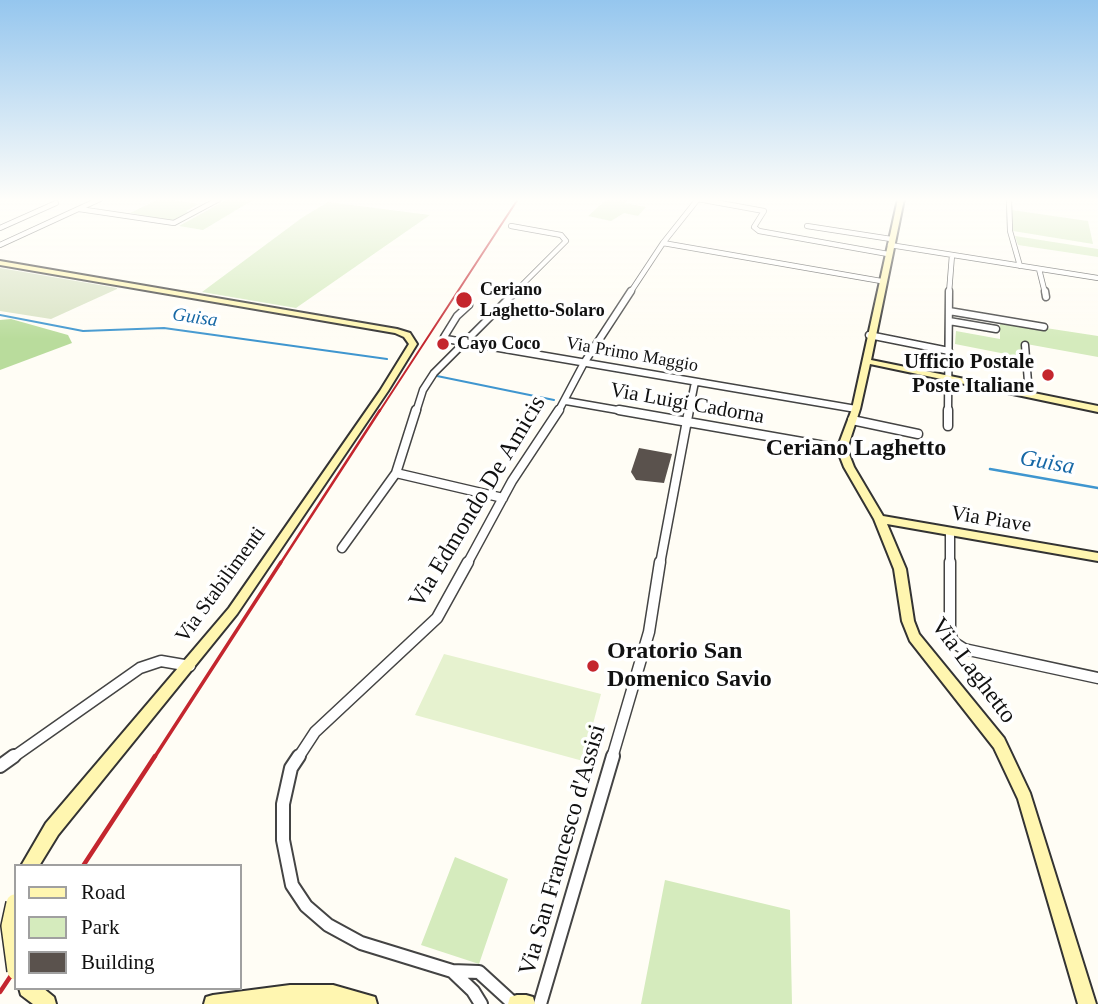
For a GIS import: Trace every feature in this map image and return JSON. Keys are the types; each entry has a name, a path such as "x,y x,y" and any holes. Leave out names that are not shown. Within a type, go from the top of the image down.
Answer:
{"street":[{"path":"342,548 396,473 423,390 434,373 561,246"},
{"name":"Via Edmondo De Amicis","path":"516,1004 479,972 452,971 361,943 328,925 306,906 292,886 283,840 283,804 291,768 300,750 315,732 438,618 503,498 566,401 584,363 661,246"},
{"path":"679,246 881,281"},
{"path":"842,246 888,254"},
{"path":"842,449 856,409 889,246"},
{"path":"908,246 1098,278"},
{"path":"1014,246 1020,266"},
{"path":"948,426 947,377 952,255"},
{"path":"950,268 968,262 969,258"},
{"name":"Via Stabilimenti","path":"0,263 388,329 410,337 413,344 254,582 190,666 52,829 30,864"},
{"path":"1039,269 1046,297"},
{"path":"462,342 444,337 468,305"},
{"path":"949,311 1044,327"},
{"path":"949,321 996,330"},
{"path":"869,335 949,351"},
{"name":"Via Primo Maggio","path":"462,342 856,409"},
{"path":"1025,345 1029,394"},
{"path":"865,361 1098,409"},
{"name":"Via San Francesco d'Assisi","path":"540,1004 649,632 695,382"},
{"name":"Via Luigi Cadorna","path":"566,401 842,449"},
{"path":"852,420 918,434"},
{"name":"Via Laghetto","path":"842,449 849,467 879,519 903,576 908,621 914,637 999,743 1025,798 1087,1004"},
{"path":"396,473 503,498"},
{"name":"Via Piave","path":"879,519 950,534 1098,557"},
{"path":"950,534 950,632 953,642 964,649 1098,678"},
{"path":"0,766 140,667 161,661 190,666"},
{"path":"14,906 10,926 14,956"},
{"name":"Via Edmondo De Amicis","path":"452,971 473,990 481,1004"},
{"path":"30,990 47,1004"},
{"path":"214,1004 290,995 333,994 368,1004"},
{"path":"516,1004 526,1004"}],"green space":[{"path":"264,246 386,246 296,308 202,292"},
{"path":"1024,246 1078,246 1098,249 1098,257"},
{"path":"0,268 117,289 51,319 0,311"},
{"path":"11,319 68,335 72,343 0,370 0,320"},
{"path":"1000,321 1098,336 1098,357 1021,343 1021,357 955,344 956,331 1000,339"},
{"path":"444,654 601,694 583,761 415,715"},
{"path":"455,857 508,879 479,964 421,945"},
{"path":"665,880 790,910 792,1004 641,1004"}],"building":[{"path":"639,448 672,454 664,483 636,480 631,472"}],"waterway":[{"name":"Guisa","path":"0,315 83,331 164,328 387,359"},
{"name":"Guisa","path":"437,376 554,400"},
{"name":"Guisa","path":"990,469 1098,488"}],"railway":[{"path":"379,412 487,246"},
{"path":"280,564 380,410"},
{"path":"154,758 281,562"},
{"path":"84,864 155,756"},
{"path":"0,992 14,971"}],"place":[{"name":"Ceriano Laghetto-Solaro","path":"464,300"},
{"name":"Cayo Coco","path":"443,344"},
{"name":"Ufficio Postale Poste Italiane","path":"1048,375"},
{"name":"Oratorio San Domenico Savio","path":"593,666"}],"district":[{"name":"Ceriano Laghetto","path":"856,449"}]}
